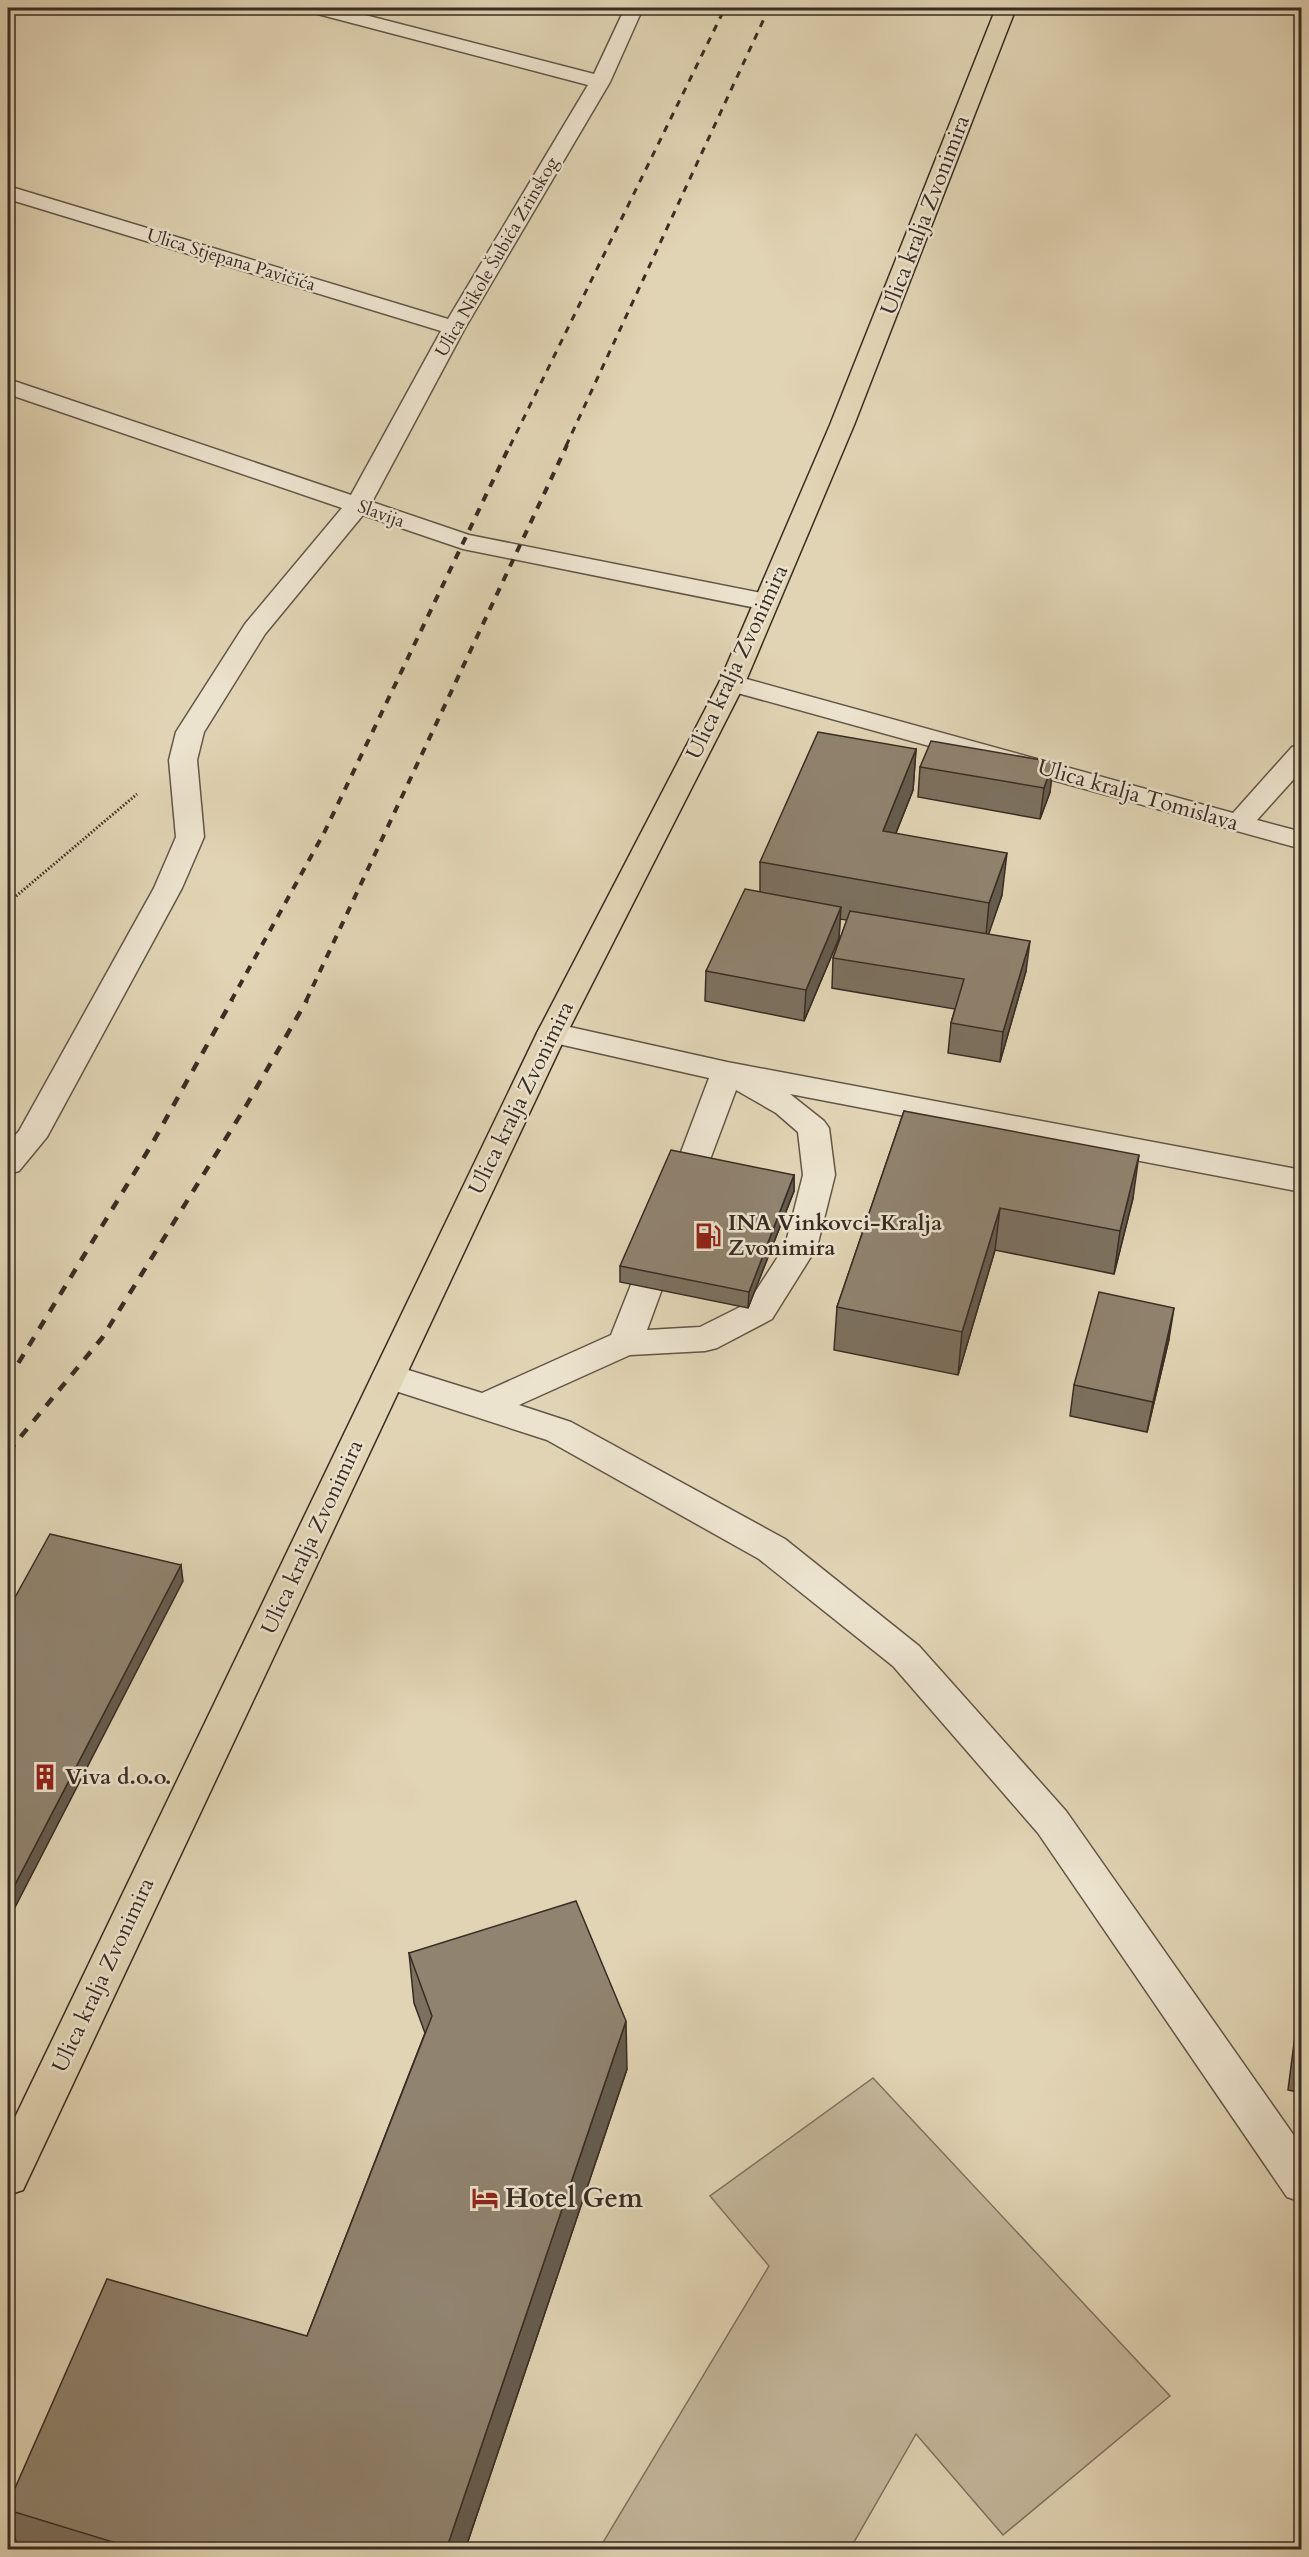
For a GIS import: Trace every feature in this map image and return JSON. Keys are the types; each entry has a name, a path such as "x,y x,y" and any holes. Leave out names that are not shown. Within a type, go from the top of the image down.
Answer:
{"main road":[{"name":"Ulica kralja Zvonimira","path":"8,2176 552,1033 732,682 842,425 1006,8"}],"street":[{"path":"317,8 600,82"},
{"name":"Ulica Nikole Šubića Zrinskog","path":"8,1163 31,1137 172,878 190,837 183,760 190,732 254,630 358,506 454,328 600,82 634,8"},
{"name":"Ulica Stjepana Pavičića","path":"8,192 454,328"},
{"name":"Slavija","path":"8,386 405,522 480,545 766,602"},
{"name":"Ulica kralja Tomislava","path":"732,682 1302,841"},
{"path":"1239,823 1302,753"},
{"path":"552,1033 727,1072 1302,1181"},
{"path":"484,1407 625,1343 705,1340 760,1311 801,1247 819,1175 813,1128 787,1106 727,1072"},
{"path":"625,1343 727,1072"},
{"path":"389,1376 559,1431 772,1549 906,1656 1052,1822 1302,2182"}],"path":[{"path":"8,903 140,792 183,760"}],"shaded area":[{"path":"873,2078 1170,2396 1003,2535 916,2434 850,2549 599,2549 769,2266 710,2196"}],"building":[{"path":"818,732 916,749 883,831 1007,853 989,903 760,862"},
{"path":"931,741 1053,762 1044,788 920,767"},
{"path":"745,889 841,907 806,990 706,971"},
{"path":"850,911 1030,941 1003,1032 951,1023 964,979 833,958"},
{"path":"904,1111 1139,1155 1120,1231 1000,1208 962,1332 837,1307"},
{"name":"INA Vinkovci-Kralja Zvonimira","path":"671,1150 794,1175 749,1292 620,1266"},
{"path":"1099,1292 1174,1308 1153,1402 1074,1385"},
{"name":"Viva d.o.o.","path":"50,1534 181,1565 8,1898 8,1610"},
{"name":"Hotel Gem","path":"576,1901 626,2021 446,2550 139,2550 8,2510 8,2504 107,2279 307,2336 432,2016 409,1953"}],"railway":[{"path":"510,446 725,8"},
{"path":"566,446 769,8"},
{"path":"231,1001 324,833 510,445"},
{"path":"306,1001 567,445"},
{"path":"8,1380 152,1144 232,1000"},
{"path":"8,1452 102,1338 246,1106 307,1000"}],"place":[{"name":"INA Vinkovci-Kralja Zvonimira","path":"708,1236"},
{"name":"Viva d.o.o.","path":"45,1777"},
{"name":"Hotel Gem","path":"485,2198"}]}
